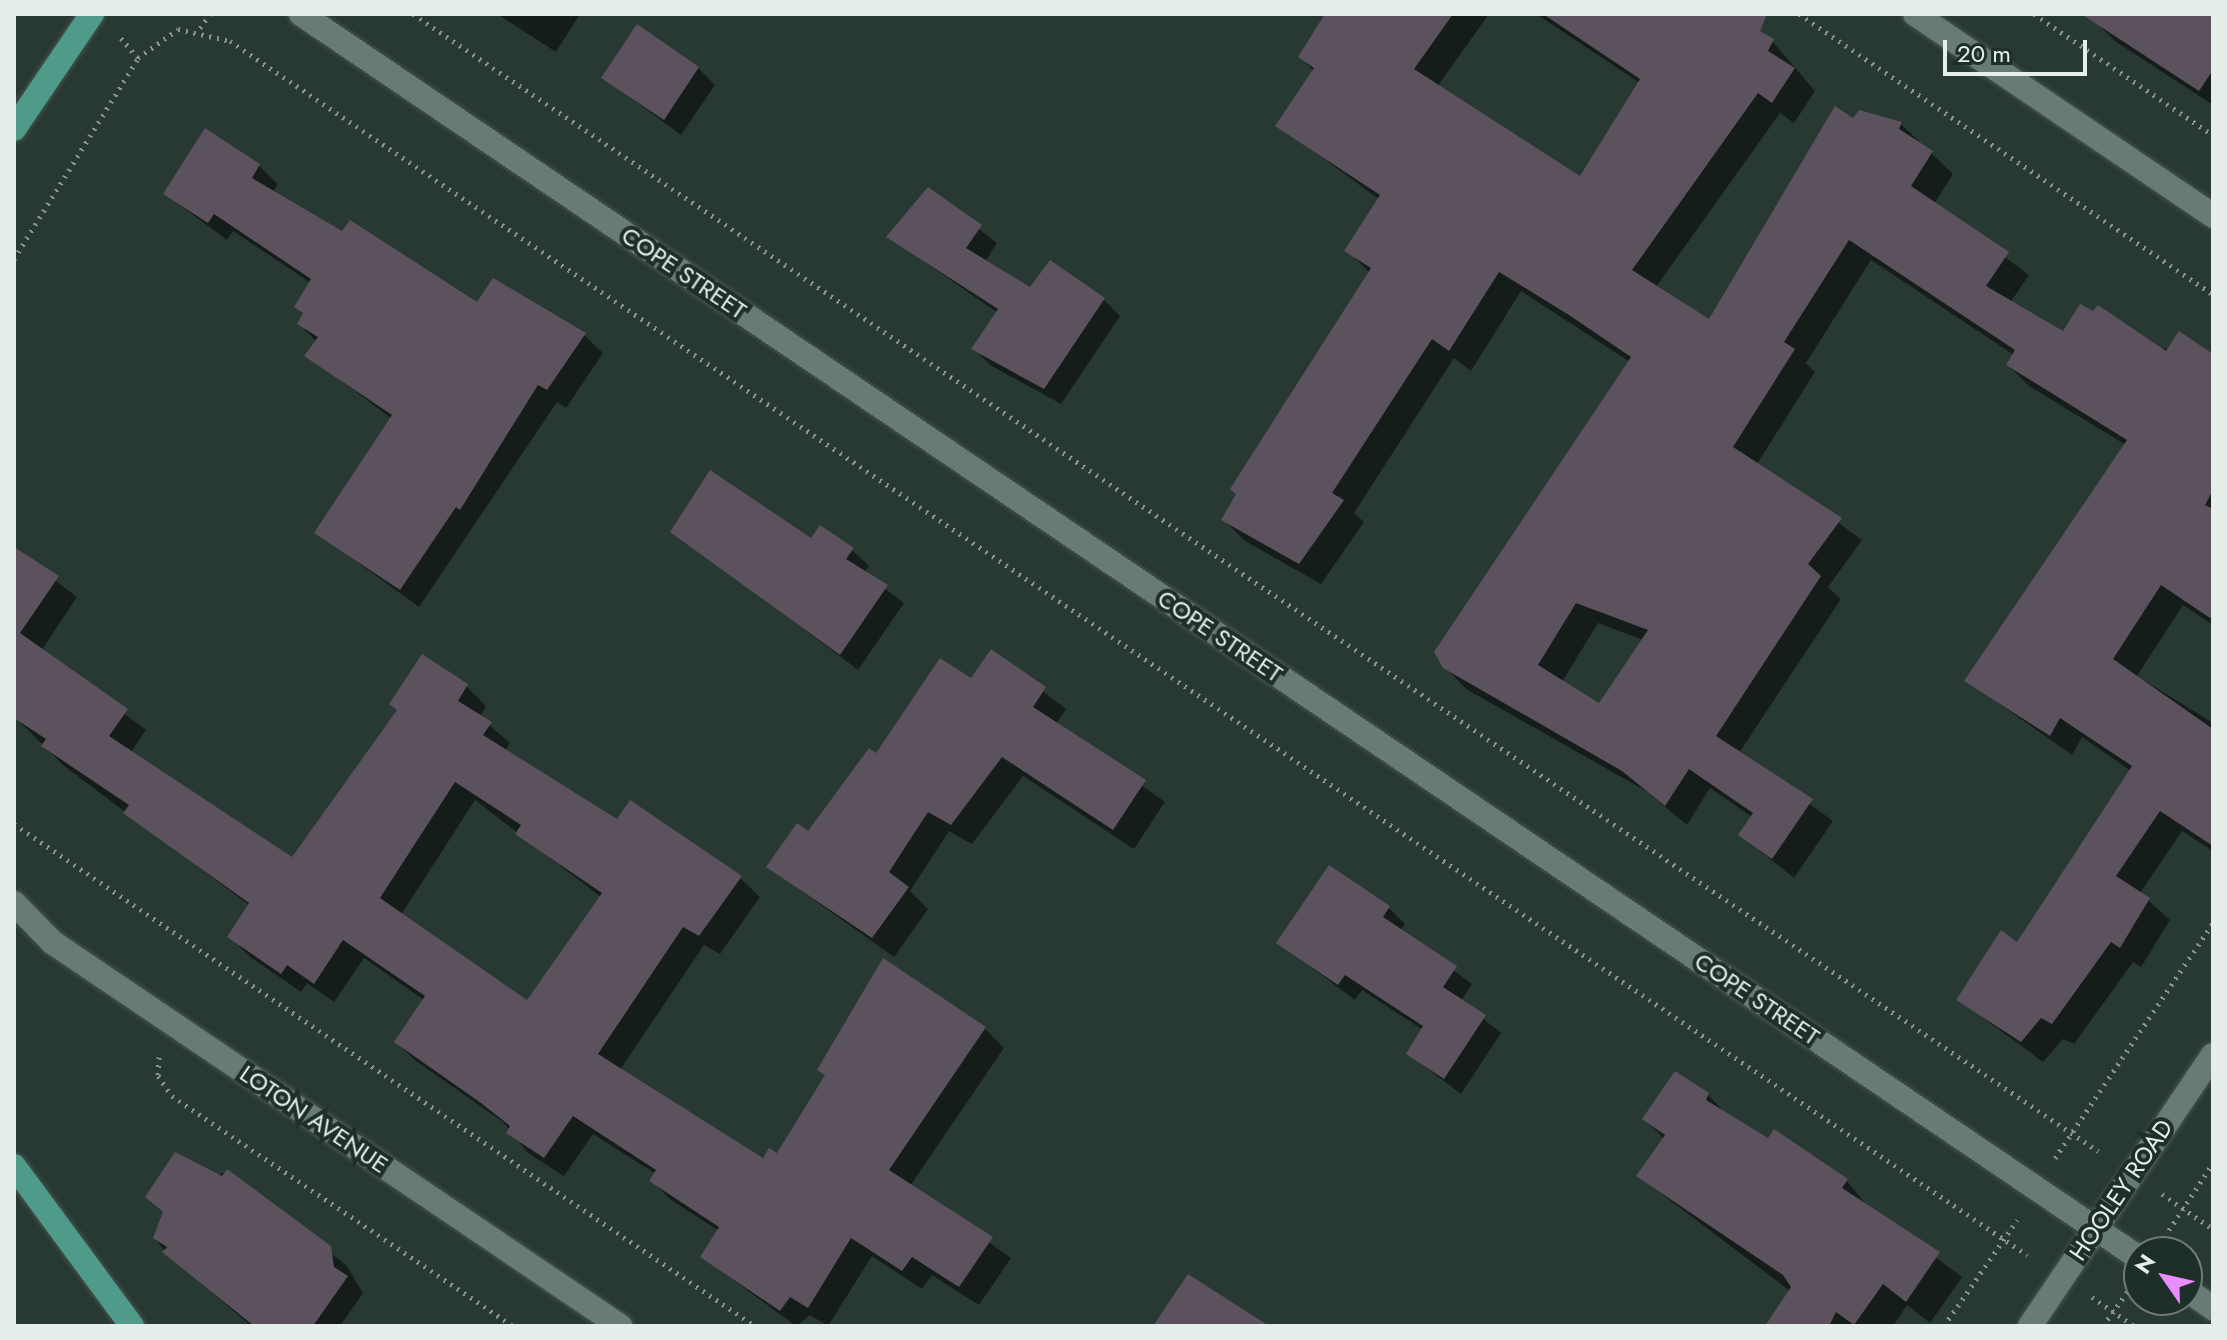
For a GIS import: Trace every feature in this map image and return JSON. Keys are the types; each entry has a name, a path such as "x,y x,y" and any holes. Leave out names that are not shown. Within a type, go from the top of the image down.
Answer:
{"main road":[{"path":"14,129 92,14"},
{"path":"14,1166 132,1326"}],"street":[{"name":"COPE STREET","path":"301,14 2123,1247"},
{"path":"1915,14 1947,23 2213,216"},
{"name":"LOTON AVENUE","path":"14,903 52,942 620,1326"},
{"name":"HOOLEY ROAD","path":"2030,1326 2213,1055"}],"path":[{"path":"200,28 210,14"},
{"path":"413,14 2098,1151"},
{"path":"1799,14 2213,294"},
{"path":"2034,14 2213,135"},
{"path":"14,259 138,58 178,29 200,28 243,50 2027,1255"},
{"path":"14,824 755,1326"},
{"path":"2055,1158 2213,923"},
{"path":"161,1048 158,1076 172,1096 513,1326"},
{"path":"2169,1230 2213,1163"},
{"path":"2151,1186 2213,1229"},
{"path":"1944,1326 2020,1216"},
{"path":"2088,1295 2134,1326"},
{"path":"2103,1326 2123,1298"}],"building":[{"path":"1325,14 1453,14 1414,69 1580,176 1640,79 1543,14 1767,14 1760,31 1774,39 1768,51 1795,68 1772,103 1758,93 1632,270 1709,319 1835,106 1853,118 1859,110 1902,122 1899,129 1933,151 1911,186 2009,252 1986,286 2063,331 2080,304 2093,311 2098,305 2166,351 2179,331 2213,354 2213,490 2205,505 2213,509 2213,620 2161,585 2113,659 2213,729 2213,846 2160,811 2116,876 2150,898 2120,948 2111,942 2052,1024 2041,1018 2021,1042 1956,1000 2001,930 2017,942 2132,766 2060,718 2050,736 1964,681 2127,440 2006,365 2015,350 1849,240 1784,342 1795,349 1733,447 1842,518 1808,564 1821,576 1716,736 1813,799 1772,859 1738,835 1753,813 1689,769 1665,806 1622,771 1443,668 1434,652 1631,357 1569,315 1499,272 1449,351 1432,339 1332,493 1344,500 1299,564 1221,520 1236,494 1230,489 1371,268 1344,251 1380,195 1275,126 1314,68 1298,57","holes":["1576,603 1648,630 1599,703 1538,665"]},
{"path":"2081,14 2213,14 2213,70 2199,91"},
{"path":"637,24 699,67 664,120 601,78"},
{"path":"205,128 260,164 252,178 342,231 350,220 477,302 493,278 586,333 547,390 538,385 460,510 456,507 400,590 314,533 392,415 304,356 318,337 297,324 303,313 294,307 311,279 214,214 208,223 163,194"},
{"path":"928,187 982,225 966,248 1030,287 1050,260 1105,298 1044,389 971,349 998,309 886,237"},
{"path":"710,470 811,538 820,525 854,548 846,559 888,585 840,655 670,532"},
{"path":"14,547 59,576 20,633 128,709 109,736 292,857 397,710 389,704 422,654 468,684 458,701 492,722 483,735 617,819 630,800 742,876 699,936 683,927 598,1054 763,1158 769,1148 777,1153 825,1075 817,1070 883,958 986,1027 889,1170 993,1237 959,1287 912,1257 902,1271 851,1238 808,1308 790,1297 780,1311 700,1257 719,1227 649,1181 656,1170 573,1116 544,1158 506,1133 510,1126 481,1103 394,1042 425,996 343,940 314,984 287,965 281,974 227,937 249,903 123,813 129,805 41,746 46,739 14,718","holes":["455,782 521,825 515,834 602,893 527,1000 380,898"]},
{"path":"991,649 1046,687 1033,707 1146,780 1113,830 1002,757 951,825 928,812 889,872 909,887 872,938 766,867 797,823 808,831 869,748 876,753 940,658 971,678"},
{"path":"1329,865 1390,906 1383,917 1457,966 1443,987 1486,1015 1444,1079 1406,1054 1423,1026 1345,975 1338,985 1276,943"},
{"path":"1675,1071 1709,1093 1706,1100 1768,1138 1774,1129 1848,1179 1842,1188 1940,1252 1906,1302 1883,1284 1854,1325 1836,1312 1829,1326 1765,1326 1791,1287 1783,1275 1636,1176 1665,1135 1642,1119"},
{"path":"175,1152 222,1176 227,1169 331,1246 334,1267 348,1276 313,1326 254,1326 162,1252 167,1247 153,1238 163,1212 145,1197"},
{"path":"1188,1274 1269,1326 1153,1326"}]}
